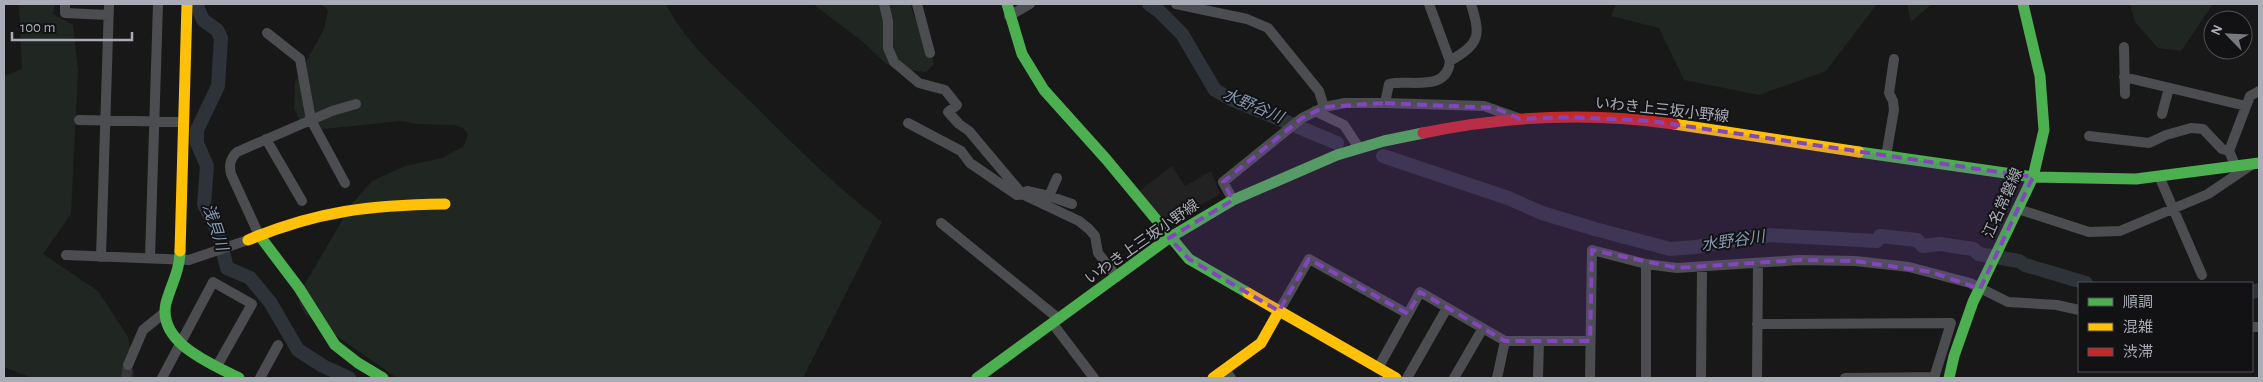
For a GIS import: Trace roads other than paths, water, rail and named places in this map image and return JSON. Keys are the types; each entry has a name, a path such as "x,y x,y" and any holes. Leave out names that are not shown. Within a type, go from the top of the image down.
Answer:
{"main road":[{"path":"186,4 180,259 179,270 164,314 170,333 180,342 232,377"},
{"path":"1007,4 1021,55 1040,89 1105,157 1169,238 1189,259 1396,378"},
{"name":"江名常磐線","path":"1949,378 1954,356 1972,302 2005,238 2033,177 2044,130 2040,76 2023,4"},
{"name":"いわき上三坂小野線","path":"977,378 1169,238 1233,200 1280,178 1359,148 1384,140 1445,128 1520,119 1572,117 1651,121 2033,177 2136,179 2255,164"},
{"path":"383,378 358,363 335,345 299,288 253,237 312,215 337,210 379,205 445,204"},
{"path":"1214,378 1228,374 1261,343 1279,311"}],"street":[{"path":"65,4 65,13 108,15"},
{"path":"101,257 109,4"},
{"path":"150,258 158,4"},
{"path":"884,4 888,21 888,48 894,62 919,83 945,90 957,105 948,112 959,124 969,131 1022,194 1079,221 1089,229 1095,236 1098,252 1117,277"},
{"path":"917,4 930,53"},
{"path":"1009,16 1030,4"},
{"path":"1176,4 1247,19 1268,28 1320,92 1319,109"},
{"path":"1429,4 1450,61"},
{"path":"1385,102 1389,84 1432,82 1446,72 1450,61 1472,47 1478,33 1471,4"},
{"path":"267,33 300,59 311,120 344,183"},
{"path":"2124,46 2124,94"},
{"path":"1886,156 1894,110 1893,101 1888,93 1894,59"},
{"path":"2124,77 2246,106"},
{"path":"2162,114 2169,88"},
{"path":"2236,167 2229,151 2250,96 2259,91"},
{"path":"1233,200 1223,182 1302,118 1319,109 1345,104 1385,102 1484,106 1520,119"},
{"path":"66,255 189,260 230,247 253,237 231,174 230,166 237,152 311,120 356,104"},
{"path":"1319,109 1344,125 1359,148"},
{"path":"78,120 182,122"},
{"path":"908,123 961,151 970,163 1016,195 1027,191 1072,204"},
{"path":"2089,136 2149,143 2191,128 2203,129 2222,149 2229,151"},
{"path":"266,139 302,201"},
{"path":"2018,209 2076,229 2104,233 2120,230 2208,194 2255,164"},
{"path":"2160,176 2202,275"},
{"path":"1049,196 1057,178"},
{"path":"941,223 1056,321 1094,378"},
{"path":"1590,378 1592,250 1646,264 1677,268 1800,260 1864,262 1931,272 1980,289 2008,302 2057,305 2078,310"},
{"path":"1279,311 1309,259 1408,314"},
{"path":"1646,264 1646,378"},
{"path":"1757,378 1758,264"},
{"path":"1701,378 1702,267"},
{"path":"162,378 213,282 252,304 217,366"},
{"path":"1378,368 1420,292 1505,341 1590,341"},
{"path":"1407,378 1448,308"},
{"path":"128,365 143,330 164,314"},
{"path":"1757,324 1951,323 1935,378 1845,378"},
{"path":"1454,378 1483,328"},
{"path":"1497,378 1505,341"},
{"path":"1538,378 1539,341"},
{"path":"260,378 278,345"}],"waterway":[{"name":"浅貝川","path":"196,4 203,20 217,30 221,38 218,86 197,130 197,143 207,166 204,204 218,232 227,268 250,278 270,302 298,350 323,366 349,378"},
{"name":"水野谷川","path":"1149,4 1159,11 1182,34 1215,90 1231,99 1337,143"},
{"name":"水野谷川","path":"1383,156 1508,198 1542,213 1670,249 1696,247 1753,237 1762,238 1767,235 1877,241 1880,236 1917,240 1923,246 1940,244 1973,249 1979,254 2019,261 2025,265 2083,282"},
{"name":"水野谷川","path":"2253,292 2259,290"}],"tunnel":[{"path":"126,378 128,365"}]}
